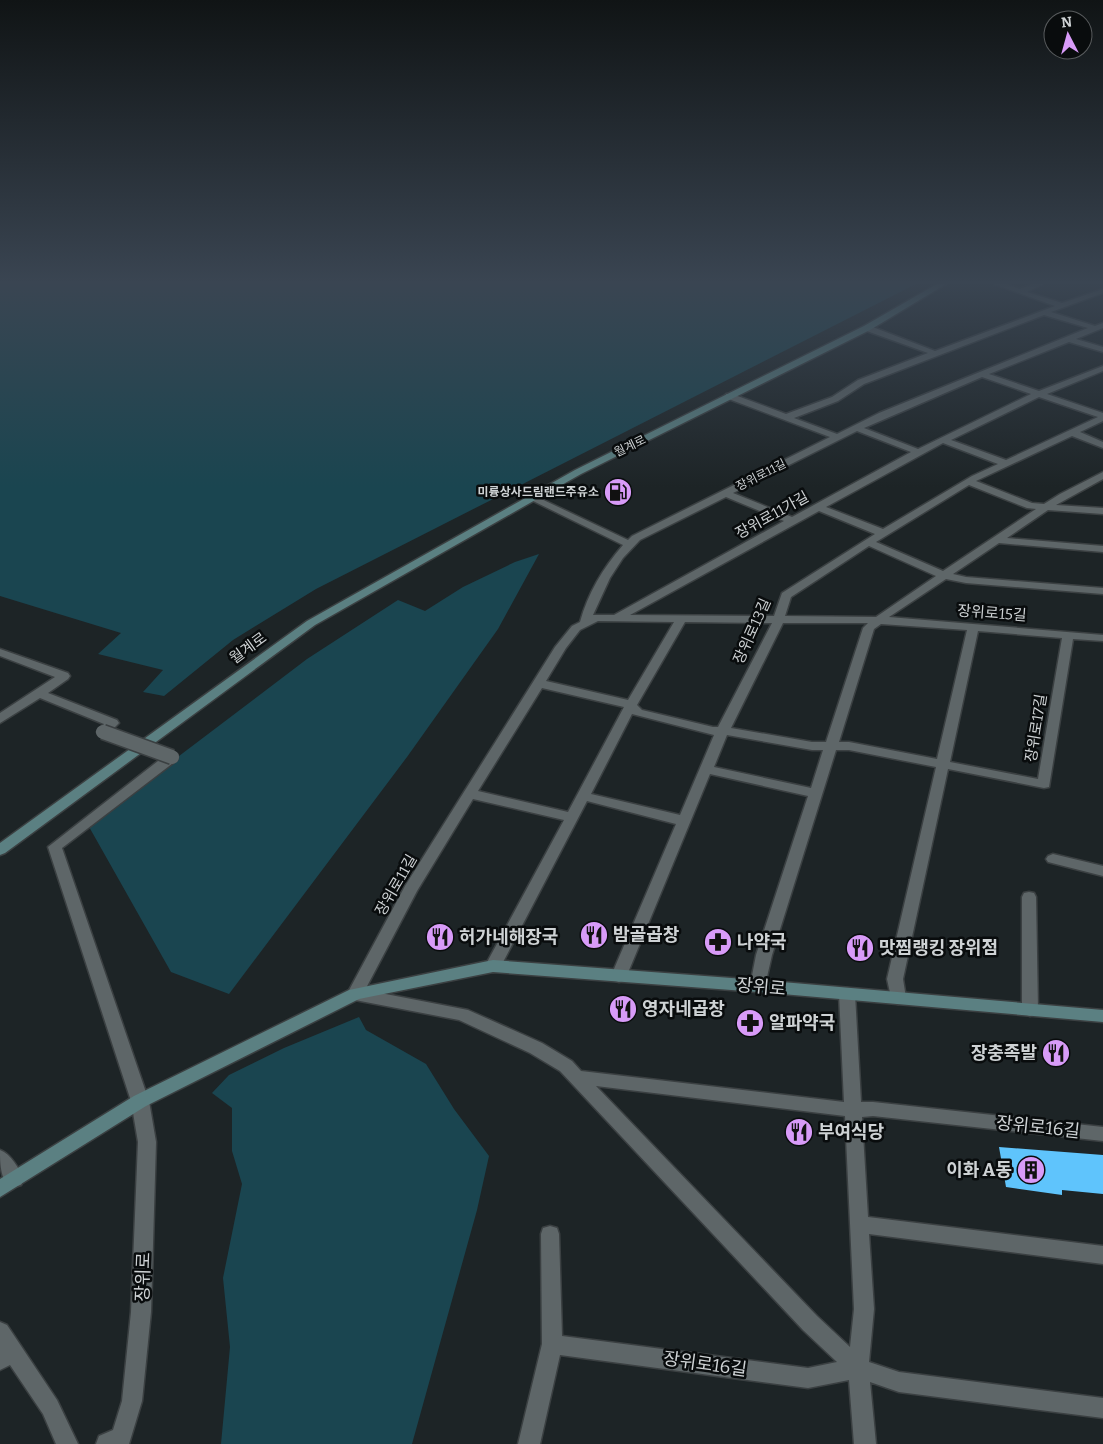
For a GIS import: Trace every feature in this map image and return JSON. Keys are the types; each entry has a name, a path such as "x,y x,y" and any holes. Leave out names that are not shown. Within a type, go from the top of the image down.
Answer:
{"main road":[{"name":"월계로","path":"0,850 311,623 578,472 820,351"},
{"name":"장위로","path":"8,1184 140,1101 355,994 493,966 758,986 1103,1016"}],"street":[{"path":"930,351 934,353"},
{"path":"787,418 827,404 850,392 861,382 938,351"},
{"name":"장위로11길","path":"355,994 410,890 538,683 576,628 585,623 589,606 628,544 636,538 837,437 980,374 1038,351"},
{"name":"장위로11가길","path":"616,618 918,452 1038,395 1103,368"},
{"path":"980,374 1038,395 1052,397 1103,417"},
{"path":"729,396 837,437"},
{"name":"장위로13길","path":"619,976 723,730 779,619 786,595 868,542 969,482 1103,417"},
{"path":"857,428 918,452"},
{"path":"1071,432 1103,445"},
{"path":"943,440 1005,463"},
{"path":"758,986 764,955 869,628 1045,507 1103,475"},
{"path":"969,482 1030,506 1103,511"},
{"path":"725,493 792,521"},
{"path":"532,498 628,544"},
{"path":"818,507 883,533"},
{"path":"996,540 1103,548"},
{"name":"장위로15길","path":"868,542 944,575 966,580 1102,594"},
{"path":"585,623 596,618 879,620"},
{"path":"493,966 631,705 682,618"},
{"name":"장위로15길","path":"879,620 1103,638"},
{"path":"898,998 895,979 973,628"},
{"name":"장위로17길","path":"942,764 1044,784 1068,635"},
{"path":"0,652 64,676 0,720"},
{"path":"538,683 631,705 638,713 713,731 723,730 812,746 849,746 942,764"},
{"name":"장위로","path":"38,693 114,723 102,732 172,757 54,847 140,1101 147,1142 141,1312 132,1402 121,1437 107,1444"},
{"path":"706,769 816,793"},
{"path":"470,794 572,817"},
{"path":"582,796 684,821"},
{"path":"1053,859 1103,871"},
{"path":"1029,897 1030,1010"},
{"path":"355,994 462,1014 536,1048 566,1066 810,1323 858,1368 899,1382 1103,1408"},
{"path":"847,994 864,1308 858,1368 865,1444"},
{"path":"576,1077 853,1110"},
{"name":"장위로16길","path":"853,1110 873,1109 1103,1134"},
{"name":"장위로","path":"0,1158 8,1184"},
{"path":"860,1224 1103,1256"},
{"path":"529,1444 552,1344 550,1234"},
{"path":"0,1332 6,1355 50,1407 67,1444"},
{"name":"장위로16길","path":"552,1344 808,1378 858,1368"}],"shaded area":[{"path":"0,351 783,351 316,589 233,640 164,696 143,692 163,670 98,654 121,633 0,596"},
{"path":"539,554 498,629 407,757 229,994 171,972 88,825 307,659 398,600 425,611 463,587 515,562"},
{"path":"359,1017 366,1030 426,1064 454,1109 489,1156 477,1210 412,1444 221,1444 230,1347 223,1278 242,1184 232,1151 232,1108 212,1093 229,1075 284,1048"}],"building":[{"path":"999,1147 1103,1155 1103,1194 1062,1190 1062,1195 1006,1187"}],"place":[{"name":"미륭상사드림랜드주유소","path":"618,492"},
{"name":"밤골곱창","path":"594,935"},
{"name":"허가네해장국","path":"440,937"},
{"name":"나약국","path":"718,942"},
{"name":"맛찜랭킹 장위점","path":"860,948"},
{"name":"영자네곱창","path":"623,1009"},
{"name":"알파약국","path":"750,1023"},
{"name":"장충족발","path":"1056,1053"},
{"name":"부여식당","path":"799,1132"},
{"name":"이화 A동","path":"1031,1170"}]}
